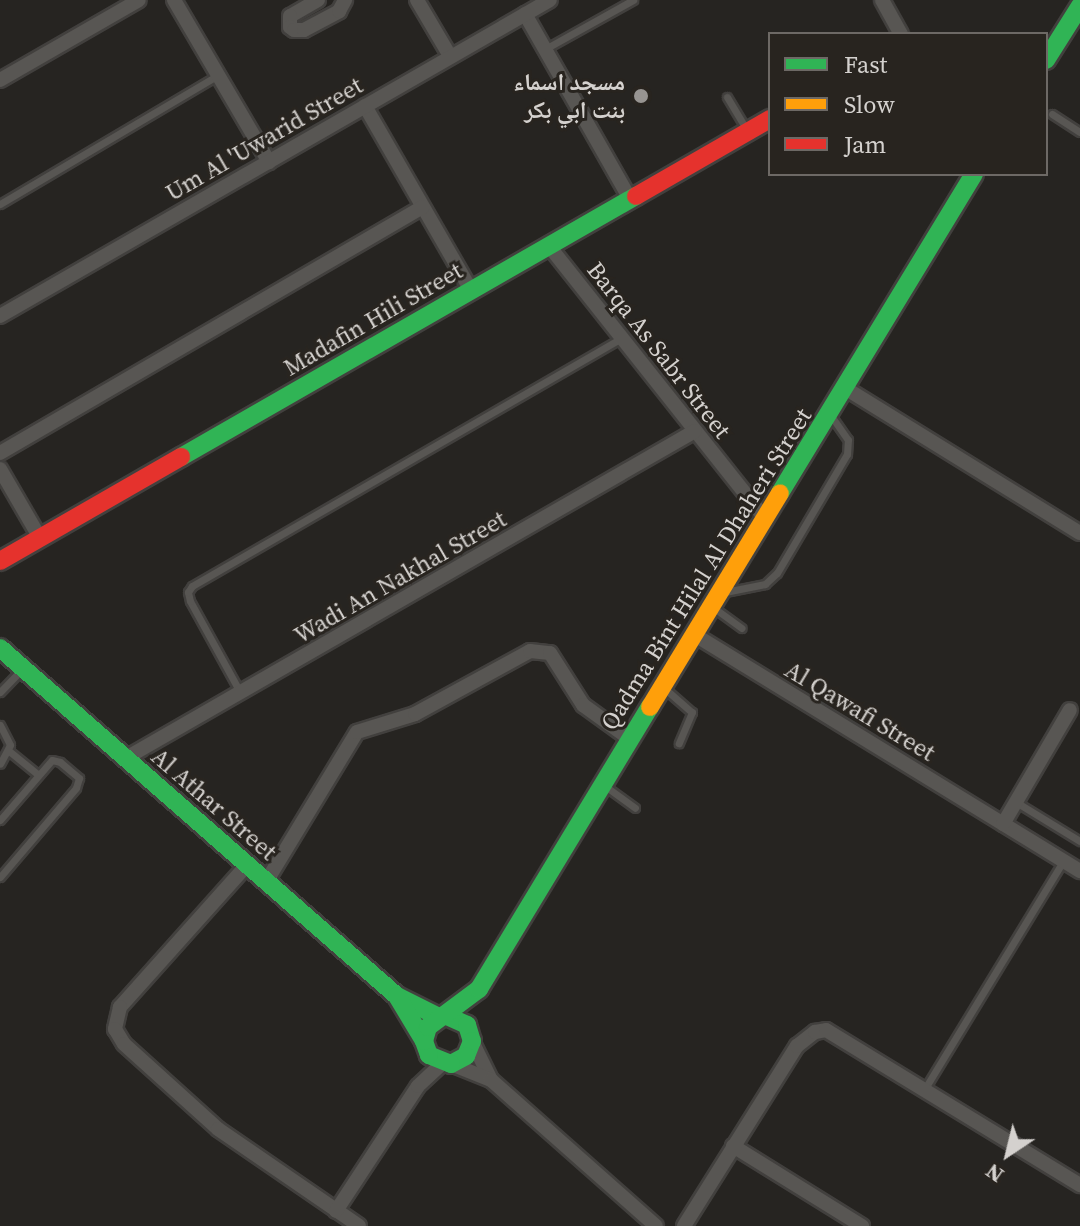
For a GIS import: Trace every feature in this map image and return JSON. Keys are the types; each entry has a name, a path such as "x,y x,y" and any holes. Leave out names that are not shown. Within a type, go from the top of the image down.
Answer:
{"street":[{"path":"0,80 139,0"},
{"path":"174,0 269,162"},
{"path":"318,0 290,16 290,27 304,30 339,11 345,0"},
{"path":"417,0 450,56"},
{"name":"Um Al 'Uwarid Street","path":"0,316 550,0"},
{"path":"882,0 900,32"},
{"path":"1048,57 1080,6"},
{"path":"525,14 630,199"},
{"path":"365,106 471,290"},
{"name":"Madafin Hili Street","path":"0,561 768,120"},
{"name":"Qadma Bint Hilal Al Dhaheri Street","path":"443,1016 479,989 973,176"},
{"path":"0,453 423,207"},
{"name":"Barqa As Sabr Street","path":"549,246 765,519"},
{"path":"845,388 1080,533"},
{"name":"Wadi An Nakhal Street","path":"126,758 695,431"},
{"path":"0,469 40,538"},
{"name":"Al Qawafi Street","path":"695,635 1080,871"},
{"name":"Al Athar Street","path":"0,648 397,996 443,1016"},
{"path":"266,882 357,732 415,714 530,651 550,653 583,705 630,739"},
{"path":"1003,824 1070,710"},
{"path":"247,865 120,1007 115,1029 124,1044 218,1129 359,1226"},
{"name":"Qadma Bint Hilal Al Dhaheri Street","path":"472,1037 479,989"},
{"name":"Al Athar Street","path":"397,996 425,1045"},
{"path":"418,1086 428,1027 443,1016 461,1020 491,1080"},
{"path":"684,1226 797,1046 815,1032 826,1030 1080,1185"},
{"path":"336,1211 418,1086 447,1064 466,1056 472,1037"},
{"path":"425,1045 447,1064 491,1080 656,1226"},
{"path":"733,1146 862,1226"}],"lane":[{"path":"545,49 633,0"},
{"path":"0,204 218,75"},
{"path":"727,97 748,132"},
{"path":"1052,114 1080,132"},
{"path":"241,694 190,601 188,592 192,586 622,338"},
{"path":"742,628 716,600 765,584 777,573 847,454 848,440 830,414"},
{"path":"0,692 23,668"},
{"path":"662,687 692,712 679,743"},
{"path":"0,725 9,739 9,751 0,764"},
{"path":"9,751 39,775"},
{"path":"0,820 56,760 75,773 79,783 0,877"},
{"path":"602,785 635,808"},
{"path":"1016,802 1080,841"},
{"path":"924,1090 1063,861"}],"traffic: fast":[{"path":"1048,57 1080,6"},
{"path":"780,493 973,176"},
{"path":"181,457 636,196"},
{"path":"0,648 397,996 439,1017"},
{"path":"447,1016 467,1025 472,1041 466,1056 451,1064 429,1055 424,1041 428,1027 479,989 650,707"},
{"path":"397,996 424,1041"}],"traffic: slow":[{"path":"650,707 780,493"}],"traffic: jam":[{"path":"636,196 768,120"},
{"path":"0,561 181,457"}],"place":[{"name":"مسجد اسماء بنت ابي بكر","path":"641,96"}]}
